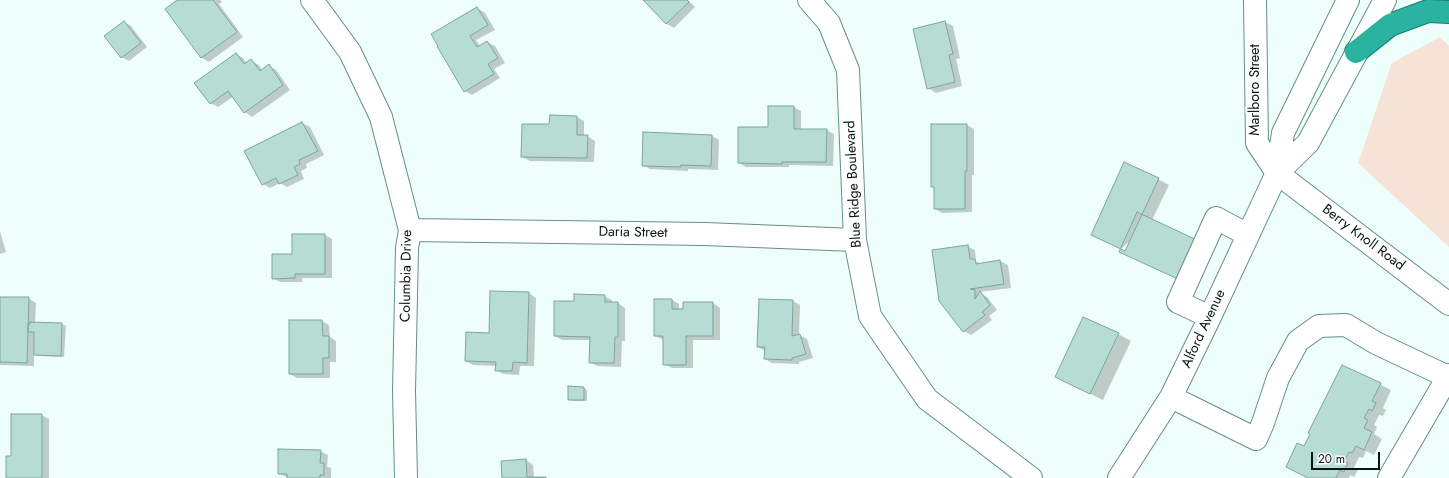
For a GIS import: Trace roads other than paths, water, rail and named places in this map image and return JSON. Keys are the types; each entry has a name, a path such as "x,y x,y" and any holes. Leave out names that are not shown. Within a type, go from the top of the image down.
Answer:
{"highway":[{"path":"1356,52 1390,25 1428,11 1449,12"}],"street":[{"name":"Columbia Drive","path":"312,0 350,52 381,117 410,230 407,248 404,391 406,478"},
{"name":"Blue Ridge Boulevard","path":"809,0 829,23 848,70 855,240 870,316 927,400 1031,478"},
{"name":"Marlboro Street","path":"1256,0 1257,143 1277,173"},
{"name":"Alford Avenue","path":"1119,478 1171,397 1210,317 1277,173 1283,134 1348,0"},
{"name":"Alford Avenue","path":"1277,173 1308,143 1385,0"},
{"name":"Berry Knoll Road","path":"1277,173 1449,304"},
{"path":"1210,317 1178,302 1216,218 1248,235"},
{"name":"Daria Street","path":"410,230 697,234 810,237 855,240"},
{"path":"1171,397 1256,439 1278,378 1298,341 1319,326 1346,325 1376,343 1448,376 1388,478"}]}
